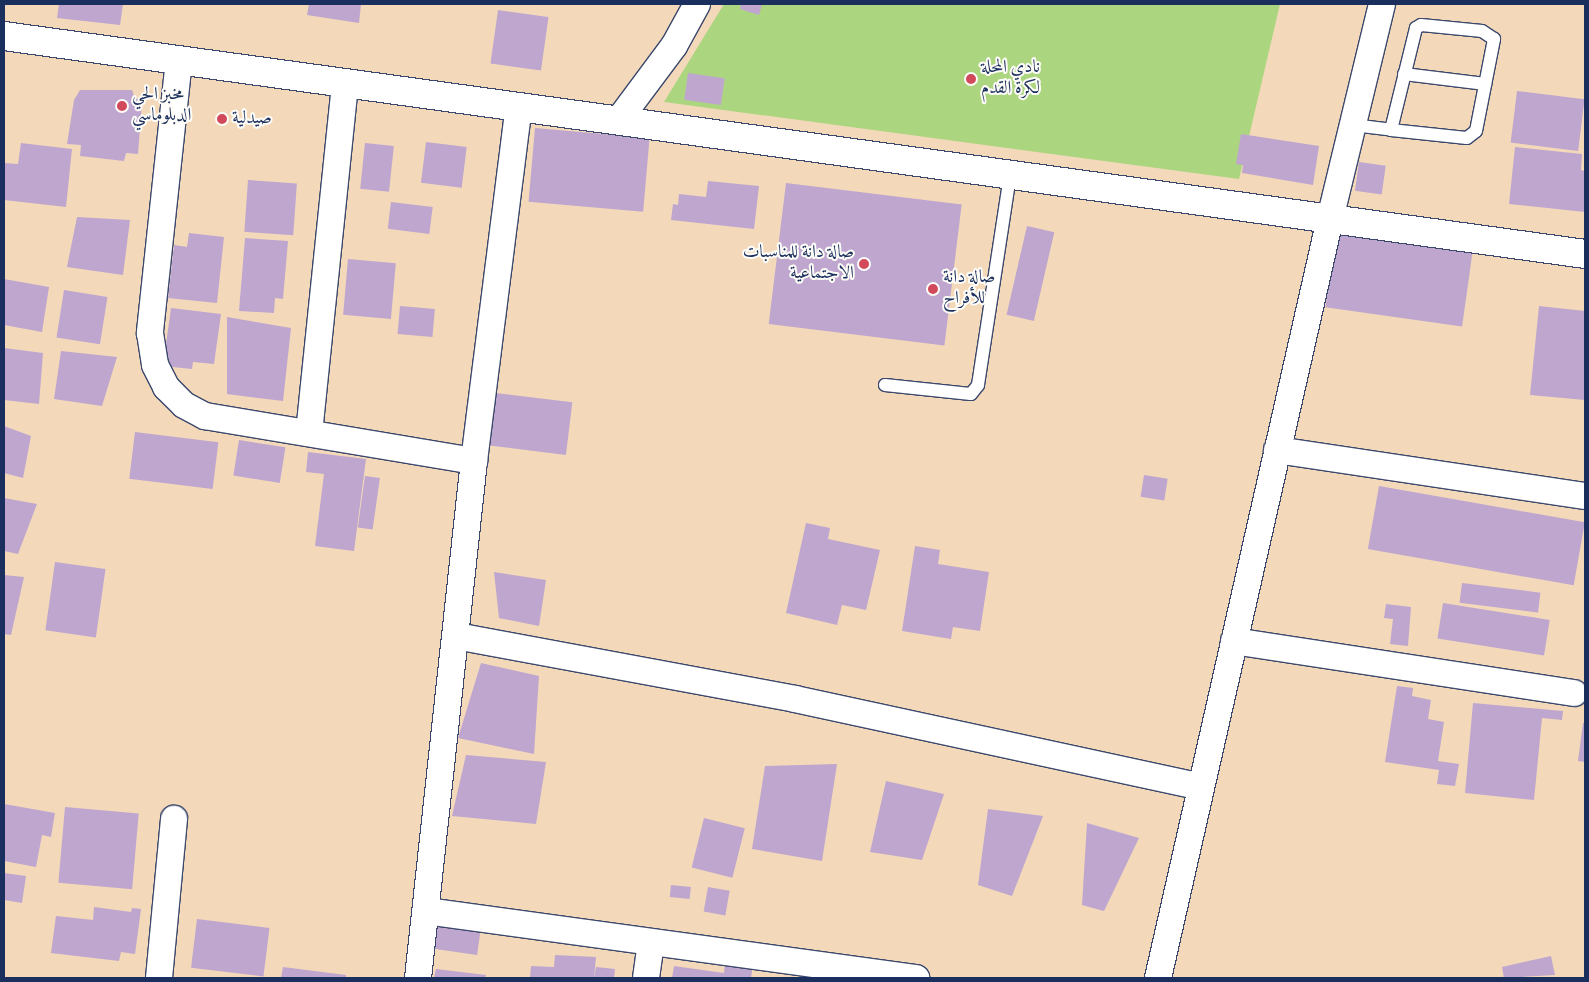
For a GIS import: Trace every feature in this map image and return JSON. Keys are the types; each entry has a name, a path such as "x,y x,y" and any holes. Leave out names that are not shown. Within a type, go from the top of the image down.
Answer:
{"street":[{"path":"618,121 674,46 697,4"},
{"path":"1158,978 1330,219 1382,4"},
{"path":"4,36 1585,254"},
{"path":"179,60 150,333 155,365 166,387 184,405 205,416 474,461"},
{"path":"309,433 345,83"},
{"path":"418,978 474,461 519,107"},
{"path":"1277,450 1585,496"},
{"path":"456,636 796,699 1201,787"},
{"path":"1234,641 1574,693"},
{"path":"159,978 174,819"},
{"path":"426,911 916,978"},
{"path":"646,978 651,943"}],"lane":[{"path":"1353,125 1391,130 1467,138 1476,132 1494,39 1482,31 1422,25 1416,28 1391,130"},
{"path":"1404,74 1485,84"},
{"path":"884,385 971,394 978,385 1010,175"}],"green space":[{"name":"نادي المحلة لكرة القدم","path":"724,4 1280,4 1239,179 664,102"}],"building":[{"path":"59,4 123,4 120,25 57,18"},
{"path":"309,4 361,4 359,23 307,15"},
{"path":"741,4 762,4 759,15 740,9"},
{"path":"498,10 549,17 541,71 490,63"},
{"path":"688,73 725,78 721,105 684,100"},
{"path":"80,90 132,90 134,96 142,102 138,154 126,153 124,161 80,156 81,145 67,144 74,100"},
{"path":"1517,91 1584,99 1578,151 1511,143"},
{"path":"535,128 650,138 643,212 529,202"},
{"path":"1241,134 1319,146 1313,185 1242,173 1243,165 1236,164"},
{"path":"426,142 467,147 462,188 421,183"},
{"path":"21,143 72,149 66,207 4,200 4,163 18,164"},
{"path":"365,143 394,146 389,192 360,189"},
{"path":"1515,147 1582,154 1581,170 1585,171 1585,212 1509,204"},
{"path":"1359,162 1386,166 1382,194 1355,191"},
{"path":"248,180 297,183 293,235 244,232"},
{"path":"708,181 759,186 754,229 671,220 673,204 678,205 679,194 706,197"},
{"name":"صالة دانة للمناسبات الاجتماعية","path":"786,183 962,205 944,346 769,324"},
{"path":"391,202 433,207 429,234 388,229"},
{"path":"77,217 130,220 123,275 67,267"},
{"path":"1027,226 1054,232 1034,321 1007,315"},
{"path":"1336,232 1473,251 1462,326 1325,307"},
{"path":"189,233 224,237 217,303 168,298 174,245 187,247"},
{"path":"245,238 288,241 283,299 275,298 274,313 239,311"},
{"path":"348,259 396,263 391,319 343,315"},
{"path":"4,279 49,287 42,332 4,325"},
{"path":"64,290 107,297 100,344 56,337"},
{"path":"400,306 435,309 432,337 398,334"},
{"path":"1539,306 1585,311 1585,400 1530,395"},
{"path":"171,308 221,314 214,364 193,362 192,369 163,366"},
{"path":"227,317 291,328 283,401 227,394"},
{"path":"4,348 43,353 39,404 4,400"},
{"path":"61,351 117,357 102,406 54,399"},
{"path":"488,392 572,402 566,455 482,445"},
{"path":"4,426 31,436 23,478 4,473"},
{"path":"135,432 218,442 213,489 129,479"},
{"path":"239,440 285,447 280,483 233,476"},
{"path":"308,452 366,459 354,551 315,546 324,474 306,472"},
{"path":"1144,475 1168,479 1164,500 1141,497"},
{"path":"365,476 380,478 373,530 358,527"},
{"path":"1379,486 1585,522 1574,585 1368,549"},
{"path":"4,498 37,504 18,554 4,551"},
{"path":"806,523 830,528 828,539 880,550 866,610 842,605 837,625 786,613"},
{"path":"915,546 940,550 938,564 989,572 980,631 953,627 951,639 902,631"},
{"path":"55,562 106,569 96,637 45,630"},
{"path":"494,572 546,580 539,626 499,618"},
{"path":"4,575 24,577 11,635 4,634"},
{"path":"1462,583 1540,593 1538,612 1460,603"},
{"path":"1443,603 1550,620 1544,655 1437,639"},
{"path":"1386,604 1411,607 1408,646 1390,644 1393,619 1384,618"},
{"path":"481,663 539,676 534,754 458,738"},
{"path":"1397,686 1413,688 1412,696 1431,700 1428,719 1444,722 1438,761 1459,764 1455,786 1437,784 1439,770 1385,762"},
{"path":"1473,703 1563,711 1562,720 1542,718 1534,800 1465,793"},
{"path":"1583,723 1585,723 1585,762 1578,761"},
{"path":"466,755 546,762 536,824 452,816"},
{"path":"837,764 822,861 752,849 765,766"},
{"path":"886,781 944,794 922,860 870,852"},
{"path":"4,804 55,813 51,837 42,835 36,867 4,861"},
{"path":"65,807 139,813 132,889 58,883"},
{"path":"988,809 1043,816 1012,896 978,885"},
{"path":"704,818 745,828 732,878 692,867"},
{"path":"1087,823 1139,838 1104,911 1082,905"},
{"path":"4,873 26,876 22,903 4,900"},
{"path":"671,885 691,887 690,899 670,897"},
{"path":"708,887 730,891 725,915 704,912"},
{"path":"94,907 131,912 132,908 141,909 135,954 121,952 119,961 51,953 56,916 93,920"},
{"path":"197,919 269,928 263,977 191,968"},
{"path":"437,924 481,930 477,955 434,949"},
{"path":"555,955 596,957 594,978 530,978 531,966 554,967"},
{"path":"1551,956 1555,975 1504,978 1502,967"},
{"path":"725,961 753,965 751,978 672,978 674,966 724,973"},
{"path":"283,967 346,975 346,978 281,978"},
{"path":"596,967 615,969 614,978 594,978"},
{"path":"436,969 486,975 485,978 434,978"}],"place":[{"name":"نادي المحلة لكرة القدم","path":"971,79"},
{"name":"مخبز الحي الدبلوماسي","path":"122,106"},
{"name":"صيدلية","path":"222,119"},
{"name":"صالة دانة للمناسبات الاجتماعية","path":"864,264"},
{"name":"صالة دانة للأفراح","path":"933,289"}]}
